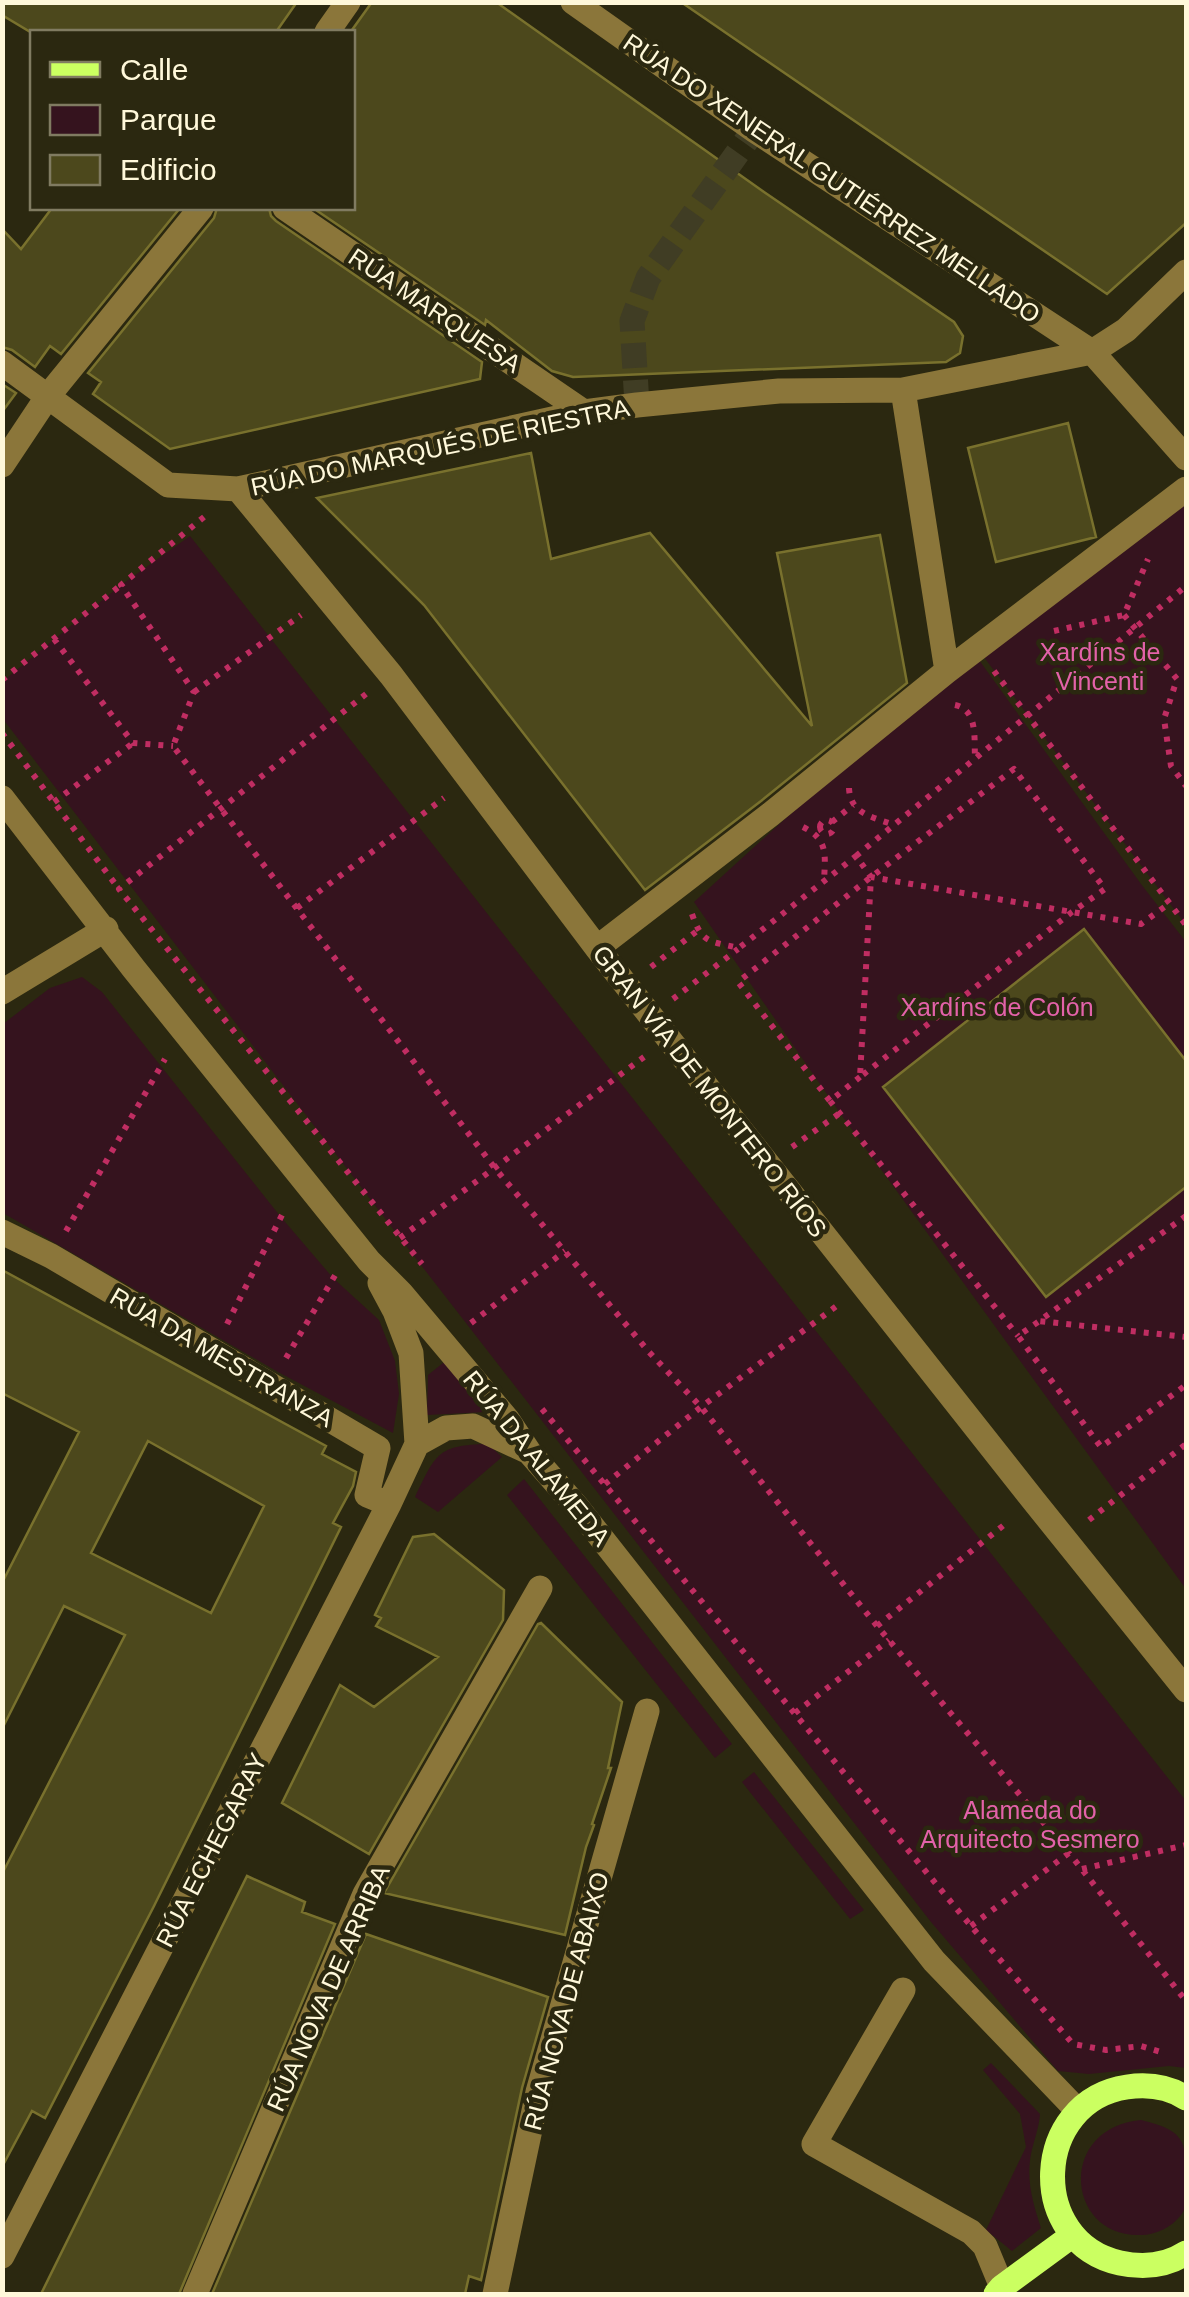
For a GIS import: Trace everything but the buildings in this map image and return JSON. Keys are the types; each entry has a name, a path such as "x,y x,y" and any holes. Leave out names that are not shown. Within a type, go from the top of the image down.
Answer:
{"main road":[{"path":"1184,2261 1134,2266 1111,2261 1090,2250 1061,2216 1052,2172 1055,2150 1064,2129 1078,2111 1096,2098 1116,2089 1138,2086 1160,2087 1186,2098"},
{"path":"999,2291 1073,2234"}],"street":[{"path":"328,30 348,2"},
{"name":"RÚA DO XENERAL GUTIÉRREZ MELLADO","path":"574,2 754,130 1092,352 1186,458"},
{"path":"2,465 48,396 199,210"},
{"name":"RÚA MARQUESA","path":"288,210 584,412"},
{"name":"RÚA DO MARQUÉS DE RIESTRA","path":"2,363 168,485 238,489 584,412 778,391 903,390 1092,352 1126,330 1186,272"},
{"path":"903,390 947,671"},
{"name":"GRAN VÍA DE MONTERO RÍOS","path":"238,489 391,675 597,948 1186,1690"},
{"path":"597,948 947,671 1186,489"},
{"name":"RÚA DA ALAMEDA","path":"2,798 368,1261 402,1293 577,1506 934,1961 1078,2111"},
{"path":"2,992 106,929"},
{"name":"RÚA DA MESTRANZA","path":"2,1232 52,1256 378,1448 367,1494 389,1504"},
{"name":"RÚA ECHEGARAY","path":"2,2256 417,1444 411,1352 395,1311 368,1261"},
{"path":"417,1444 446,1428 473,1426 529,1452"},
{"name":"RÚA NOVA DE ARRIBA","path":"195,2294 365,1894 540,1588"},
{"name":"RÚA NOVA DE ABAIXO","path":"495,2294 538,2092 647,1710"},
{"path":"903,1990 814,2144 971,2232 985,2246 999,2291"}],"path":[{"path":"2,680 238,489"},
{"path":"121,585 194,692"},
{"path":"651,1016 824,882 1186,586"},
{"path":"173,746 194,692 326,596"},
{"path":"1124,615 1177,679"},
{"path":"54,639 133,743"},
{"path":"977,648 1186,925"},
{"path":"119,889 391,675"},
{"path":"1186,675 1177,679 1164,720 1171,766 1186,786"},
{"path":"917,696 964,707 971,716 976,759"},
{"path":"2,733 119,889 424,1266"},
{"path":"54,802 133,743 173,746 494,1167 700,1407 877,1626 1082,1868 1186,2001"},
{"path":"848,752 853,805 894,825"},
{"path":"830,1101 1105,889 1014,769 738,982 830,1101 1018,1336 1100,1447 1186,1385"},
{"path":"296,908 470,780"},
{"path":"824,882 822,823 832,822 853,805"},
{"path":"762,821 803,826 820,834"},
{"path":"856,856 871,877 860,1077"},
{"path":"691,874 688,904 698,931 710,941 739,948"},
{"path":"871,877 1141,924 1170,903"},
{"path":"627,986 698,931"},
{"path":"400,1238 670,1039"},
{"path":"154,1044 177,1074"},
{"path":"52,1256 166,1059"},
{"path":"768,1163 840,1113"},
{"path":"211,1351 284,1211 294,1223"},
{"path":"1018,1336 1186,1216"},
{"path":"459,1309 471,1323 565,1251"},
{"path":"326,1260 344,1281"},
{"path":"270,1385 333,1278"},
{"path":"605,1484 700,1407 864,1286"},
{"path":"1039,1321 1186,1337"},
{"path":"533,1398 1072,2044 1106,2050 1141,2046 1170,2056"},
{"path":"1066,1538 1186,1444"},
{"path":"877,1626 1034,1500"},
{"path":"795,1713 889,1640"},
{"path":"1082,1868 1186,1845"},
{"path":"971,1926 1070,1854"}],"green space":[{"name":"Xardíns de Vincenti","path":"1186,493 1186,925 977,648"},
{"name":"Alameda do Arquitecto Sesmero","path":"190,536 1186,1801 1186,2068 1169,2066 1089,2074 1058,2071 931,1922 3,719 3,681 121,585"},
{"name":"Xardíns de Colón","path":"979,660 1186,942 1186,1589 840,1113 694,902 947,671"},
{"path":"82,977 102,992 333,1278 379,1320 395,1361 399,1394 393,1433 278,1372 3,1213 3,1024 50,988"},
{"path":"448,1359 499,1418 485,1412 427,1415 428,1375"},
{"path":"488,1444 502,1457 438,1512 415,1497 440,1455 458,1447"},
{"path":"524,1479 732,1744 715,1758 507,1495"},
{"path":"754,1772 864,1910 850,1919 742,1782"},
{"path":"991,2063 1040,2114 1029,2173 1041,2228 1012,2251 986,2230 1026,2147 1020,2114 983,2070"},
{"path":"1141,2120 1168,2129 1181,2141 1186,2159 1186,2205 1173,2223 1158,2232 1141,2235 1116,2231 1097,2219 1086,2202 1081,2182 1084,2161 1095,2142 1114,2127"}],"tunnel":[{"path":"637,405 632,321 648,278 754,130"}]}
